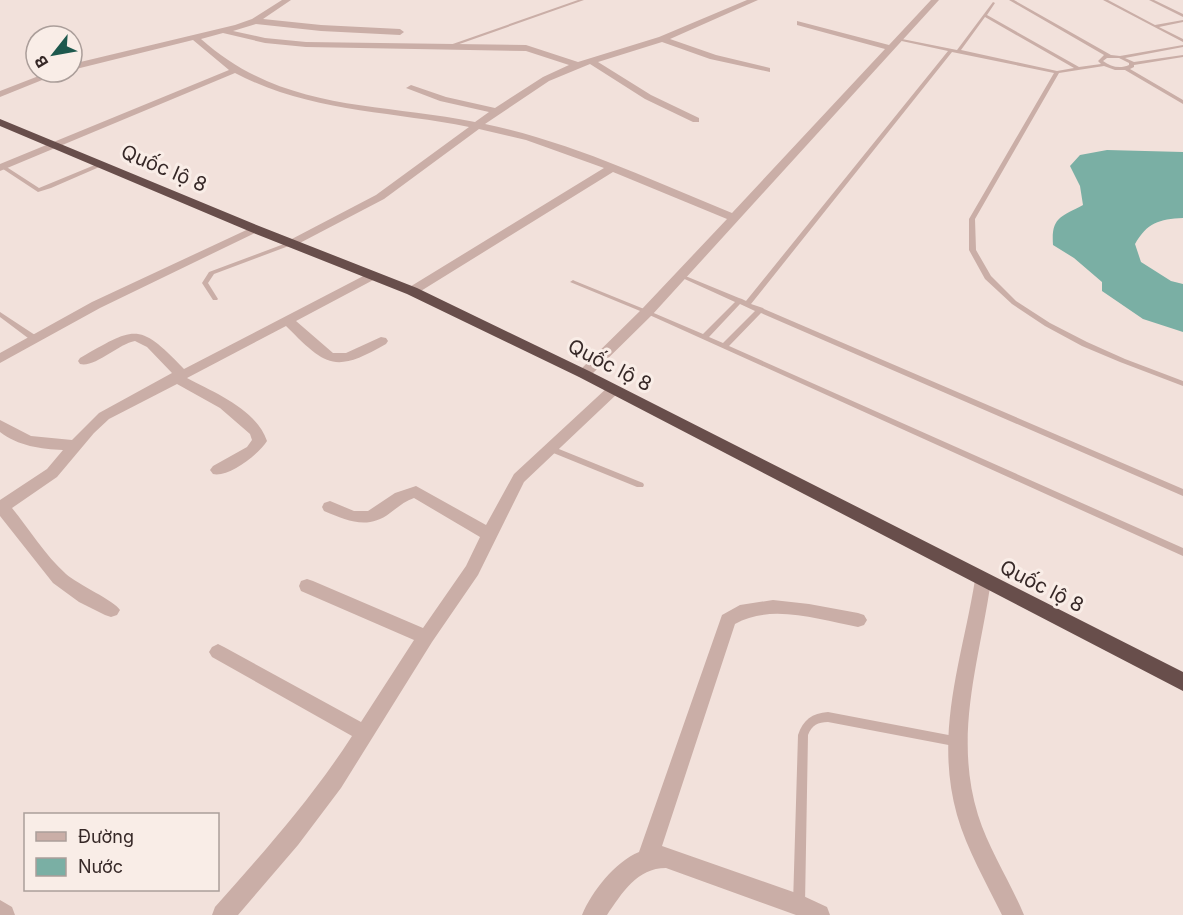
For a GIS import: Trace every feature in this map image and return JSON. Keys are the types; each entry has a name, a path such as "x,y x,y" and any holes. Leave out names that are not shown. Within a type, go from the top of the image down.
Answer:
{"highway":[{"name":"Quốc lộ 8","path":"0,122 255,229 412,291 584,374 1183,682"}],"street":[{"path":"84,62 225,31 255,21 287,0"},
{"path":"292,243 380,197 496,111 546,79 577,65 662,39 754,0"},
{"path":"584,374 681,276 935,0"},
{"path":"255,21 321,28 400,32"},
{"path":"800,23 895,44"},
{"path":"225,31 256,40 310,46 449,46 533,49 577,65"},
{"path":"195,38 236,70 285,92 313,101 478,126 542,142 734,218"},
{"path":"662,39 706,55 767,70"},
{"path":"591,61 648,97 696,120"},
{"path":"2,167 236,70"},
{"path":"0,94 26,84"},
{"path":"411,88 444,99 496,111"},
{"path":"412,291 612,168"},
{"path":"0,359 113,296 255,229"},
{"path":"111,610 85,597 59,578 1,507 52,473 104,416 178,375 373,275"},
{"path":"287,319 322,354 332,360 355,357 381,341"},
{"path":"85,361 119,342 139,338 147,340 178,375 232,410 259,434 260,441 256,448 218,470"},
{"path":"223,915 291,838 334,781 426,636 472,570 488,534 519,478 613,390"},
{"path":"0,425 17,437 35,444 76,445"},
{"path":"330,507 354,517 367,518 380,512 401,495 416,492 488,534"},
{"path":"983,580 978,616 964,671 960,698 959,742 962,790 972,826 1012,915"},
{"path":"308,586 426,636"},
{"path":"593,915 622,877 648,856 728,620 744,610 764,607 858,620"},
{"path":"218,652 363,733"},
{"path":"648,856 666,857 799,905 819,915"},
{"path":"0,911 4,915"}],"lane":[{"path":"449,46 582,0"},
{"path":"1011,0 1108,56 1120,57 1183,46"},
{"path":"1105,0 1183,41"},
{"path":"1151,0 1183,16"},
{"path":"704,338 744,302 993,3"},
{"path":"984,15 1077,69"},
{"path":"1155,26 1183,21"},
{"path":"895,44 954,50 1057,72 1104,64 1127,69 1183,102"},
{"path":"1104,64 1101,59 1108,56"},
{"path":"1127,69 1132,64 1183,56"},
{"path":"1120,57 1132,64"},
{"path":"1057,72 972,219 969,239 974,254 985,273 999,289 1047,326 1103,353 1183,384"},
{"path":"2,167 38,190 102,164"},
{"path":"215,299 205,283 211,273 292,243"},
{"path":"681,276 1183,493"},
{"path":"573,282 647,312 1183,552"},
{"path":"724,347 761,309"},
{"path":"0,314 35,339"},
{"path":"549,448 640,485"},
{"path":"799,905 803,735 808,723 814,719 828,717 959,742"}],"water":[{"path":"1107,150 1183,152 1183,218 1154,224 1144,231 1135,244 1141,262 1171,281 1183,284 1183,332 1143,319 1102,291 1102,282 1074,258 1053,245 1054,229 1059,219 1083,205 1080,186 1070,166 1080,155"}]}
